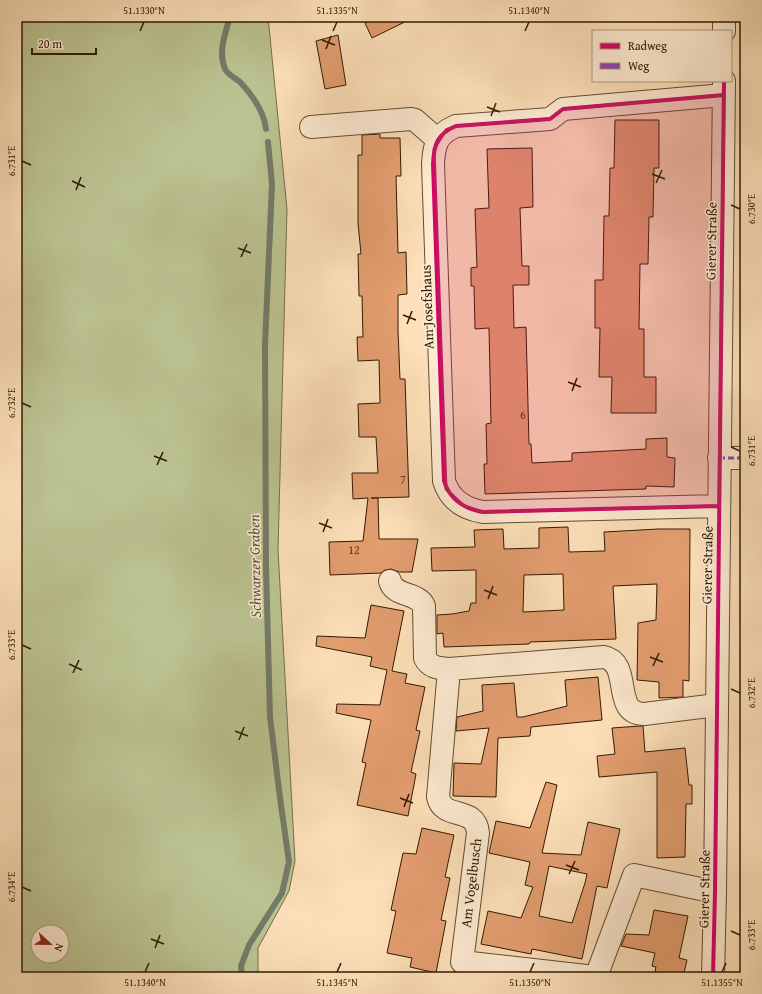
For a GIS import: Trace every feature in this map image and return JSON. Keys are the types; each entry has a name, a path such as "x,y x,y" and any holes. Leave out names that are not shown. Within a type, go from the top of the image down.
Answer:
{"street":[{"path":"724,17 724,30"},
{"path":"311,127 411,119 415,120 438,140 446,130 456,126 550,119 563,109 724,88"},
{"name":"Gierer Straße","path":"713,977 724,88"},
{"name":"Am Josefshaus","path":"438,140 434,149 433,164 444,481 451,496 472,510 483,512 719,506"},
{"path":"719,458 745,458"},
{"path":"390,581 391,586 394,589 422,601 424,606 425,658 430,665 434,667 449,669 604,657 610,659 617,665 625,700 629,708 634,712 644,714 717,705"},
{"name":"Am Vogelbusch","path":"449,669 438,798 440,803 447,810 461,813 471,818 477,825 478,833 462,962 596,977 634,875 715,892"}],"highlighted area":[{"path":"724,95 719,506 483,512 464,506 446,489 434,149 446,130 456,126 550,119 563,109"}],"green space":[{"path":"17,17 268,17 287,209 278,550 295,861 289,891 258,948 258,977 17,977"}],"building":[{"path":"379,17 415,17 372,38 365,23"},
{"path":"338,35 346,85 325,89 316,41"},
{"path":"615,120 659,120 659,168 654,168 653,217 649,217 648,264 640,264 639,329 644,329 644,377 656,377 656,413 611,413 612,377 599,377 600,328 595,328 595,280 603,280 604,216 609,216 610,168 614,168"},
{"path":"380,134 380,138 400,138 401,176 396,176 398,253 406,252 407,294 398,295 398,331 400,379 405,379 409,497 371,498 378,498 379,539 418,539 412,572 399,572 391,569 385,570 381,573 330,575 329,542 363,541 368,498 353,499 352,473 378,473 376,437 359,437 358,404 380,403 379,360 358,361 357,337 363,337 362,296 359,296 358,254 361,254 358,223 358,155 362,155 362,135"},
{"path":"532,148 533,207 520,208 522,266 529,266 529,285 513,285 514,328 526,327 529,444 531,444 532,463 572,461 572,453 646,449 646,439 667,438 667,457 675,458 674,487 646,486 646,489 485,494 484,464 487,464 486,424 491,423 489,328 475,329 474,286 471,286 471,268 477,267 475,209 489,208 487,149"},
{"path":"568,527 569,552 605,551 604,532 690,529 689,681 683,680 683,697 659,698 659,682 637,680 638,623 656,620 657,584 613,586 616,639 444,647 443,633 437,634 437,615 469,611 471,603 476,603 476,570 432,571 431,548 475,547 474,530 503,529 504,549 539,548 539,528","holes":["563,574 564,610 523,612 524,575"]},
{"path":"371,605 404,611 392,671 407,674 405,683 425,687 416,730 420,731 411,772 416,774 408,816 357,805 366,763 362,762 371,720 336,713 337,704 380,705 387,670 370,666 372,657 316,646 317,636 365,638"},
{"path":"598,677 602,720 531,727 530,736 498,738 496,797 453,796 454,763 481,764 489,728 456,731 457,717 483,711 482,685 514,683 517,717 523,717 567,706 565,680"},
{"path":"643,726 645,752 685,748 689,785 692,785 692,804 686,804 685,857 657,858 657,772 599,777 597,756 615,754 612,728"},
{"path":"546,782 557,785 542,853 581,855 588,822 620,829 607,888 597,886 582,959 532,949 531,954 481,944 488,911 521,918 533,887 525,885 530,862 489,853 496,821 530,828","holes":["549,866 587,874 572,923 539,916"]},
{"path":"422,828 454,835 445,877 450,878 441,920 446,921 436,973 410,967 412,958 387,953 396,911 391,910 403,853 416,854"},
{"path":"654,910 688,916 679,958 687,960 683,977 654,977 656,967 652,966 655,953 621,946 626,934 649,935"}],"waterway":[{"name":"Schwarzer Graben","path":"230,17 224,36 222,50 223,63 228,73 241,83 254,99 263,116 266,129"},
{"name":"Schwarzer Graben","path":"242,977 241,966 249,945 282,893 289,862 270,717 266,567 265,345 272,184 268,142"}],"marked path":[{"path":"719,458 745,458"}],"cycle path":[{"path":"713,977 724,82"},
{"path":"719,506 483,512 470,509 454,498 444,481 433,164 434,151 438,140 445,132 456,126 550,119 563,109 724,95"}]}
